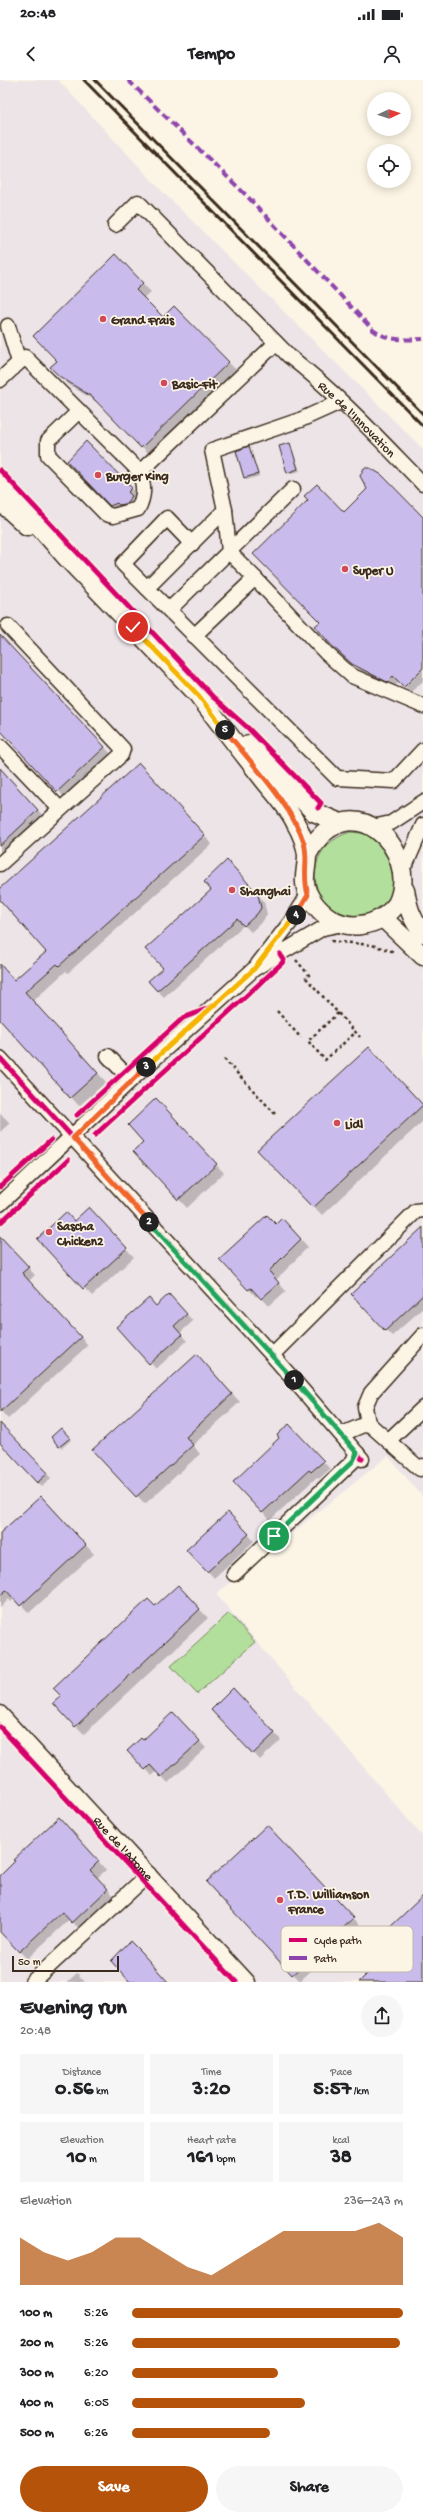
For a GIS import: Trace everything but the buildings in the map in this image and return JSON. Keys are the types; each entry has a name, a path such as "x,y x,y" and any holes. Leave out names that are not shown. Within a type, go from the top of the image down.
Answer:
{"main road":[{"path":"0,482 67,558 199,696 236,731 314,812 340,823"},
{"path":"0,501 67,558"},
{"path":"199,696 293,816 307,855"},
{"path":"405,890 396,906 382,918 363,924 343,924 328,918 317,908 308,895 304,875 307,855 314,841 326,830 340,823 365,822 377,826 396,840 407,862 405,890 408,910 420,945"},
{"path":"382,918 420,945"}],"street":[{"name":"Rue de l'Innovation","path":"116,225 138,202 289,356 313,375 423,484"},
{"path":"8,326 19,362"},
{"path":"140,472 276,343"},
{"path":"0,380 25,357 79,411 140,472 144,488 143,500 138,509 113,516 106,514 48,455 48,441 79,411"},
{"path":"340,402 300,420 212,450 226,510 229,552 326,653 352,676 423,706"},
{"path":"169,610 293,489"},
{"path":"147,588 226,510"},
{"path":"192,544 167,518 123,564 337,778 394,781 423,750"},
{"path":"194,636 255,578"},
{"path":"0,864 121,755 122,749 8,626"},
{"path":"0,746 60,809"},
{"path":"377,826 391,823 423,802"},
{"path":"407,862 423,825"},
{"path":"0,1204 73,1138 131,1080 254,969 293,919 308,895"},
{"path":"254,969 323,928 343,924"},
{"path":"108,1056 131,1080"},
{"path":"0,1058 272,1355 360,1456 234,1574"},
{"path":"272,1355 416,1211 423,1210"},
{"path":"422,1470 368,1423 365,1407 371,1393 423,1335"},
{"path":"388,1441 423,1408"},
{"path":"342,1434 368,1423"},
{"name":"Rue de l'Atome","path":"0,1713 248,1982"},
{"path":"32,1982 149,1874"}],"path":[{"path":"328,941 372,945 402,954 420,945"},
{"path":"296,960 309,975 306,978 360,1037"},
{"path":"277,1011 301,1038"},
{"path":"338,1013 308,1041 326,1060 356,1032"},
{"path":"224,1059 277,1116"}],"shaded area":[{"path":"0,80 58,80 163,192 423,449 423,1497 388,1456 216,1594 423,1837 423,1982 0,1982"}],"green space":[{"path":"350,832 373,834 397,857 393,900 376,913 365,918 347,918 333,911 322,900 316,886 315,870 320,855 332,842"},
{"path":"229,1613 255,1642 197,1694 171,1666"}],"railway":[{"path":"84,80 423,426"},
{"path":"95,80 423,414"}],"marked path":[{"path":"128,80 246,195 373,330 379,334 391,338 423,339"}],"cycle path":[{"path":"0,470 213,697 248,728 321,803 318,808"},
{"path":"95,1135 282,963 284,960 280,954"},
{"path":"77,1115 183,1018 214,1006"},
{"path":"0,1058 272,1355 362,1459"},
{"path":"0,1187 51,1140"},
{"path":"0,1223 68,1160"},
{"path":"0,1727 236,1982"}],"place":[{"name":"Grand Frais","path":"103,319"},
{"name":"Basic-Fit","path":"164,383"},
{"name":"Burger King","path":"98,475"},
{"name":"Super U","path":"345,569"},
{"name":"Shanghai","path":"232,890"},
{"name":"Lidl","path":"337,1123"},
{"name":"Sascha Chicken2","path":"49,1232"},
{"name":"T.D. Williamson France","path":"280,1900"}],"route":[{"path":"133,627 199,696 293,816 307,855 304,868 304,882 308,895 293,919 254,969 131,1080 73,1138 272,1355 357,1453 353,1461 274,1536"}]}
